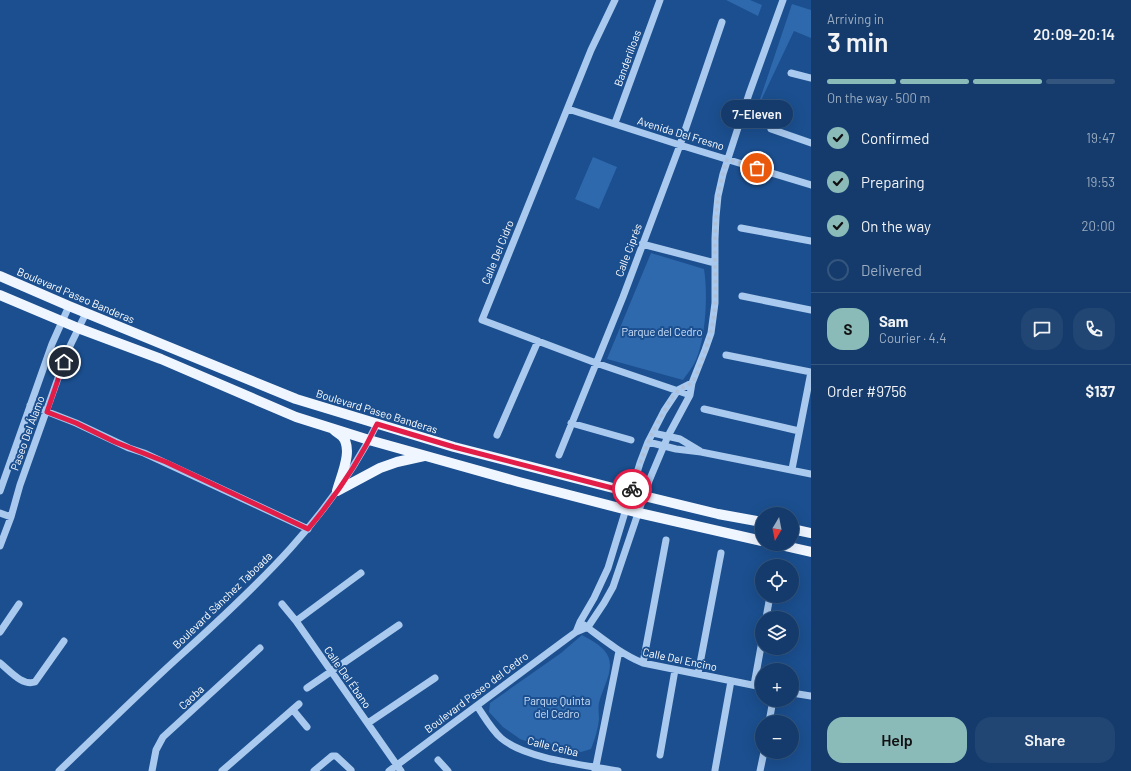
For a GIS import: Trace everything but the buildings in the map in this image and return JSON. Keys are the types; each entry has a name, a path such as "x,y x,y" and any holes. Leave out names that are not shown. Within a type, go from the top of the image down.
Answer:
{"main road":[{"name":"Boulevard Paseo Banderas","path":"0,276 69,306 296,398 454,447 644,496 718,514 755,521"},
{"path":"0,295 78,328 160,359 296,417 369,440 519,482 626,510 755,539"},
{"path":"330,428 343,436 347,447 347,458 337,491"},
{"path":"337,491 380,468 397,462 426,456"},
{"path":"799,530 811,533"},
{"path":"799,549 811,552"}],"street":[{"name":"Calle Del Cidro","path":"615,0 594,43 482,320 596,363 690,395"},
{"name":"Banderilloas","path":"615,123 660,0"},
{"path":"588,628 613,586 649,481 663,446 690,395 692,383 706,350 711,333 715,303 715,239 718,196 727,159 783,0"},
{"name":"Calle Ciprés","path":"559,455 623,297 680,145 722,22"},
{"path":"791,73 811,78"},
{"name":"Avenida Del Fresno","path":"568,109 811,185"},
{"path":"771,129 811,143"},
{"path":"741,228 811,241"},
{"path":"642,244 715,263"},
{"path":"742,296 811,310"},
{"name":"Paseo Del Álamo","path":"0,490 61,321 69,306"},
{"name":"Paseo Del Álamo","path":"0,544 11,517 20,485 68,350 86,313"},
{"path":"497,435 538,341"},
{"path":"726,355 811,372 792,469"},
{"path":"576,632 608,568 631,492 652,433 664,410 678,390 692,383"},
{"path":"30,405 76,423 122,445 160,460 308,529"},
{"path":"704,409 799,431"},
{"path":"571,423 631,440"},
{"name":"Boulevard Sánchez Taboada","path":"59,771 248,593 308,529 337,491 369,440 377,424"},
{"path":"652,433 680,439 701,452"},
{"path":"648,442 792,469 811,474"},
{"path":"0,513 11,517"},
{"path":"643,663 666,540"},
{"path":"698,674 721,553"},
{"path":"296,621 361,573"},
{"path":"0,632 19,604"},
{"name":"Calle Del Ébano","path":"282,604 296,621 330,672 401,771"},
{"name":"Calle Del Encino","path":"580,622 619,651 643,663 754,685"},
{"path":"306,688 399,625"},
{"name":"Boulevard Paseo del Cedro","path":"389,771 576,632 588,628"},
{"path":"0,663 24,682 34,682 64,641"},
{"name":"Caoba","path":"152,771 156,750 163,737 260,648"},
{"path":"595,769 619,651"},
{"path":"754,685 759,655"},
{"path":"660,756 675,670"},
{"path":"368,723 436,678"},
{"path":"716,770 731,681"},
{"path":"799,693 811,694"},
{"path":"222,771 299,704"},
{"name":"Calle Ceiba","path":"476,706 501,738 515,747 534,754 595,769 618,771"},
{"path":"293,710 307,727"},
{"path":"314,771 334,755 351,770"},
{"path":"760,771 763,759"},
{"path":"438,760 448,771"}],"green space":[{"path":"726,0 750,0 762,5 758,16"},
{"path":"792,4 811,10 811,38 794,31 756,111"},
{"path":"593,157 617,167 599,209 575,199"},
{"name":"Parque del Cedro","path":"651,253 704,269 706,302 702,339 696,360 683,380 607,359"},
{"name":"Parque Quinta del Cedro","path":"582,635 603,649 608,655 610,662 610,668 599,703 598,726 591,749 581,752 531,743 520,739 503,727 489,712 490,703 561,653"}],"way so far":[{"path":"632,489 640,463 652,433 664,410 678,390 692,383 706,350 711,333 715,303 716,217 722,174 727,159 757,168"}],"place":[{"name":"7-Eleven","path":"757,168"}],"route":[{"path":"64,362 47,412 76,423 102,437 166,462 308,529 346,478 377,424 454,447 616,489 631,492 632,489"}]}
